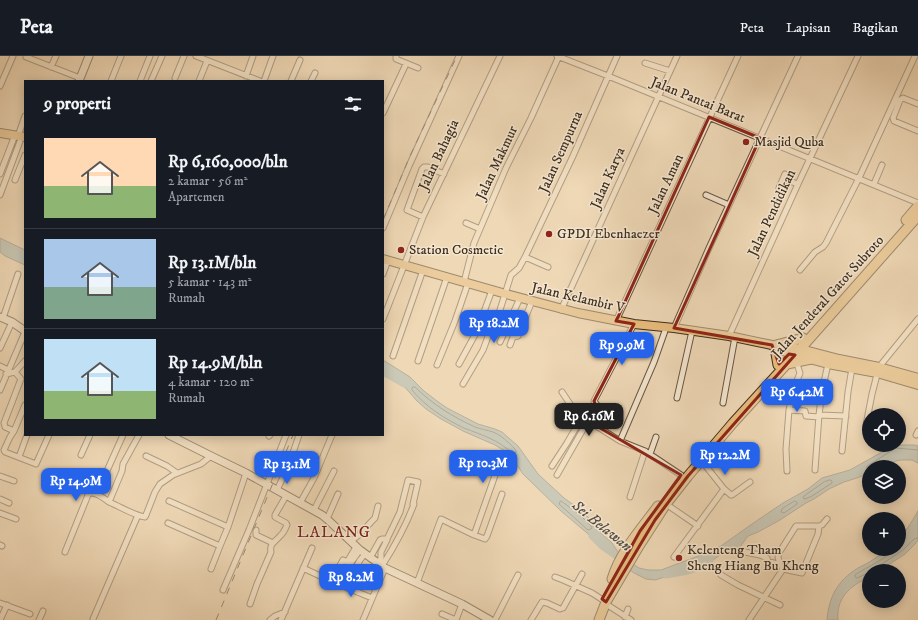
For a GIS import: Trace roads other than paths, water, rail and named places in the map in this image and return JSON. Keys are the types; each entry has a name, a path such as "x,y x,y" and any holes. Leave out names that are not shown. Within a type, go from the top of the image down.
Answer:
{"highway":[{"name":"Jalan Jenderal Gatot Subroto","path":"635,544 700,460 908,223 918,206"},
{"name":"Jalan Jenderal Gatot Subroto","path":"635,544 640,531 681,475 734,414 791,357 803,338 908,223 918,216"},
{"path":"774,346 803,338"},
{"path":"774,346 791,357 811,359"},
{"path":"592,620 605,602 618,572 635,544"},
{"path":"599,620 612,579 618,572"}],"main road":[{"path":"0,133 20,136"},
{"name":"Jalan Kelambir V","path":"386,259 561,310 634,324 732,337 774,346 791,357 839,359 878,370"},
{"path":"811,359 828,364 878,370 918,378"},
{"path":"878,370 918,385"}],"street":[{"path":"0,86 13,56"},
{"path":"51,67 56,56"},
{"path":"26,57 34,58 80,80 89,56"},
{"path":"111,80 122,56"},
{"path":"140,80 150,56"},
{"path":"151,80 162,56"},
{"path":"175,78 184,56"},
{"path":"196,56 257,80"},
{"path":"246,76 253,56"},
{"path":"264,80 273,56"},
{"path":"396,56 396,59 418,68"},
{"path":"384,226 409,166 459,56"},
{"name":"Jalan Bahagia","path":"384,317 423,217 500,56"},
{"name":"Jalan Pantai Barat","path":"559,56 918,202"},
{"name":"Jalan Makmur","path":"437,365 455,321 466,283 474,243 506,168 531,118 559,56"},
{"name":"Jalan Sempurna","path":"463,384 483,350 499,313 511,275 520,268 573,156 617,56"},
{"name":"Jalan Karya","path":"561,310 677,56"},
{"name":"Jalan Aman","path":"616,321 738,56"},
{"path":"620,441 654,362 709,248 798,56"},
{"name":"Jalan Pendidikan","path":"723,402 732,337 798,184 858,56"},
{"path":"800,270 815,252 826,243 859,178 915,56"},
{"path":"291,80 300,60"},
{"path":"199,80 207,61"},
{"path":"645,63 670,72"},
{"path":"384,111 406,64"},
{"path":"312,80 315,73"},
{"path":"918,104 902,98 893,118 894,121 918,131"},
{"path":"0,195 24,120"},
{"path":"0,173 20,136"},
{"path":"15,180 24,158"},
{"path":"874,184 882,165"},
{"path":"423,217 407,210 422,169 424,167 428,167 444,174"},
{"path":"779,188 784,176 798,184"},
{"path":"706,195 729,205"},
{"path":"466,223 480,229"},
{"path":"525,257 548,267"},
{"path":"384,269 386,259"},
{"path":"392,356 423,270"},
{"path":"18,274 2,318 12,322 24,331"},
{"path":"418,361 447,277"},
{"path":"459,364 476,331 492,290"},
{"path":"500,342 520,298"},
{"path":"510,345 513,337 518,336 532,301"},
{"path":"868,408 878,370 918,319"},
{"path":"0,348 12,322"},
{"path":"558,475 597,405 594,401 634,324"},
{"path":"677,398 692,331"},
{"path":"0,390 24,334"},
{"path":"787,471 786,449 789,410 794,388 800,373 791,357"},
{"path":"15,372 24,362"},
{"path":"815,470 822,391 828,364"},
{"path":"0,366 7,372 15,372 23,379 4,424 5,427 14,431"},
{"path":"842,451 852,368"},
{"path":"562,392 574,410 582,417 620,441 648,453 681,475"},
{"path":"24,407 4,450 6,453 36,464 49,436"},
{"path":"789,410 805,411 806,416 846,416"},
{"path":"552,466 567,444 582,417"},
{"path":"19,457 28,436"},
{"path":"81,455 90,436"},
{"path":"106,478 106,473 123,436"},
{"path":"109,502 122,471 123,464 138,436"},
{"path":"171,436 246,473 327,518 345,537 381,566 462,604 490,620"},
{"path":"223,590 286,436"},
{"path":"277,490 295,449 299,436"},
{"path":"300,503 316,473 332,436"},
{"path":"630,497 656,437"},
{"path":"146,456 178,473"},
{"path":"65,552 90,493 95,493 109,502 145,517 157,487 178,473 201,464 211,456"},
{"path":"700,460 724,489 732,496 750,482"},
{"path":"474,535 499,464 509,469"},
{"path":"314,510 334,471"},
{"path":"211,569 228,526 246,473"},
{"path":"0,476 14,481"},
{"path":"363,620 372,598 381,566 406,523 414,504 418,482 408,480 400,512 381,552 381,566"},
{"path":"674,557 724,489"},
{"path":"327,518 338,494"},
{"path":"418,583 441,519 485,539 502,494"},
{"path":"250,604 267,563 273,542 281,536 287,525 275,517 286,496"},
{"path":"0,499 9,503"},
{"path":"169,501 228,526"},
{"path":"403,501 413,504"},
{"path":"666,504 698,526"},
{"path":"351,541 359,535 375,518 378,506"},
{"path":"0,513 16,519"},
{"path":"93,619 138,515"},
{"path":"782,567 778,557 779,553 796,526 819,526 822,525 827,519"},
{"path":"168,523 220,546"},
{"path":"745,552 760,555 767,558 768,561 782,567 802,573 818,534 819,526"},
{"path":"256,530 256,536 273,542"},
{"path":"339,584 348,563 382,539 387,540"},
{"path":"281,620 312,548"},
{"path":"350,579 363,552"},
{"path":"331,581 343,560 348,563"},
{"path":"749,620 782,567"},
{"path":"303,568 372,598"},
{"path":"530,620 542,602 548,603 560,609 563,608 582,574"},
{"path":"495,620 518,575"},
{"path":"721,575 780,606"},
{"path":"555,577 592,593 631,620"},
{"path":"0,602 30,614"},
{"path":"442,614 456,620 462,604"},
{"path":"0,620 7,605"},
{"path":"625,617 628,609"},
{"path":"39,620 43,611"},
{"path":"270,620 285,612"}],"water":[{"path":"0,238 24,250 24,265 5,256 0,252"},
{"name":"Sei Belawan","path":"384,361 410,377 424,391 447,408 478,424 502,432 518,446 538,474 594,523 602,534 612,543 620,555 639,568 648,570 661,570 721,546 783,503 808,489 822,478 850,470 862,463 862,476 829,489 780,520 748,536 740,547 720,555 709,563 655,580 646,579 634,573 617,561 613,552 600,544 561,511 523,474 513,459 505,451 441,419 417,401 396,378 384,372"},
{"name":"Sei Belawan","path":"906,445 918,446 918,463 912,460 868,460 882,452 906,452"},
{"path":"918,511 918,540 906,553 906,530"},
{"path":"878,556 902,556 890,564 865,564"},
{"path":"862,566 862,581 850,589 842,599 839,605 838,620 827,620 830,604 835,590 845,578"}],"waterway":[{"name":"Sei Belawan","path":"384,373 404,384"},
{"name":"Sei Belawan","path":"592,536 602,546 621,559"},
{"name":"Sei Belawan","path":"666,575 700,567 710,560"}],"railway":[{"path":"384,218 410,156 457,56"},
{"path":"216,620 293,436"}],"place":[{"name":"Masjid Quba","path":"746,142"},
{"name":"GPDI Ebenhaezer","path":"549,234"},
{"name":"Station Cosmetic","path":"401,250"},
{"name":"Kelenteng Tham Sheng Hiang Bu Kheng","path":"679,558"}],"district":[{"name":"LALANG","path":"334,532"}]}
